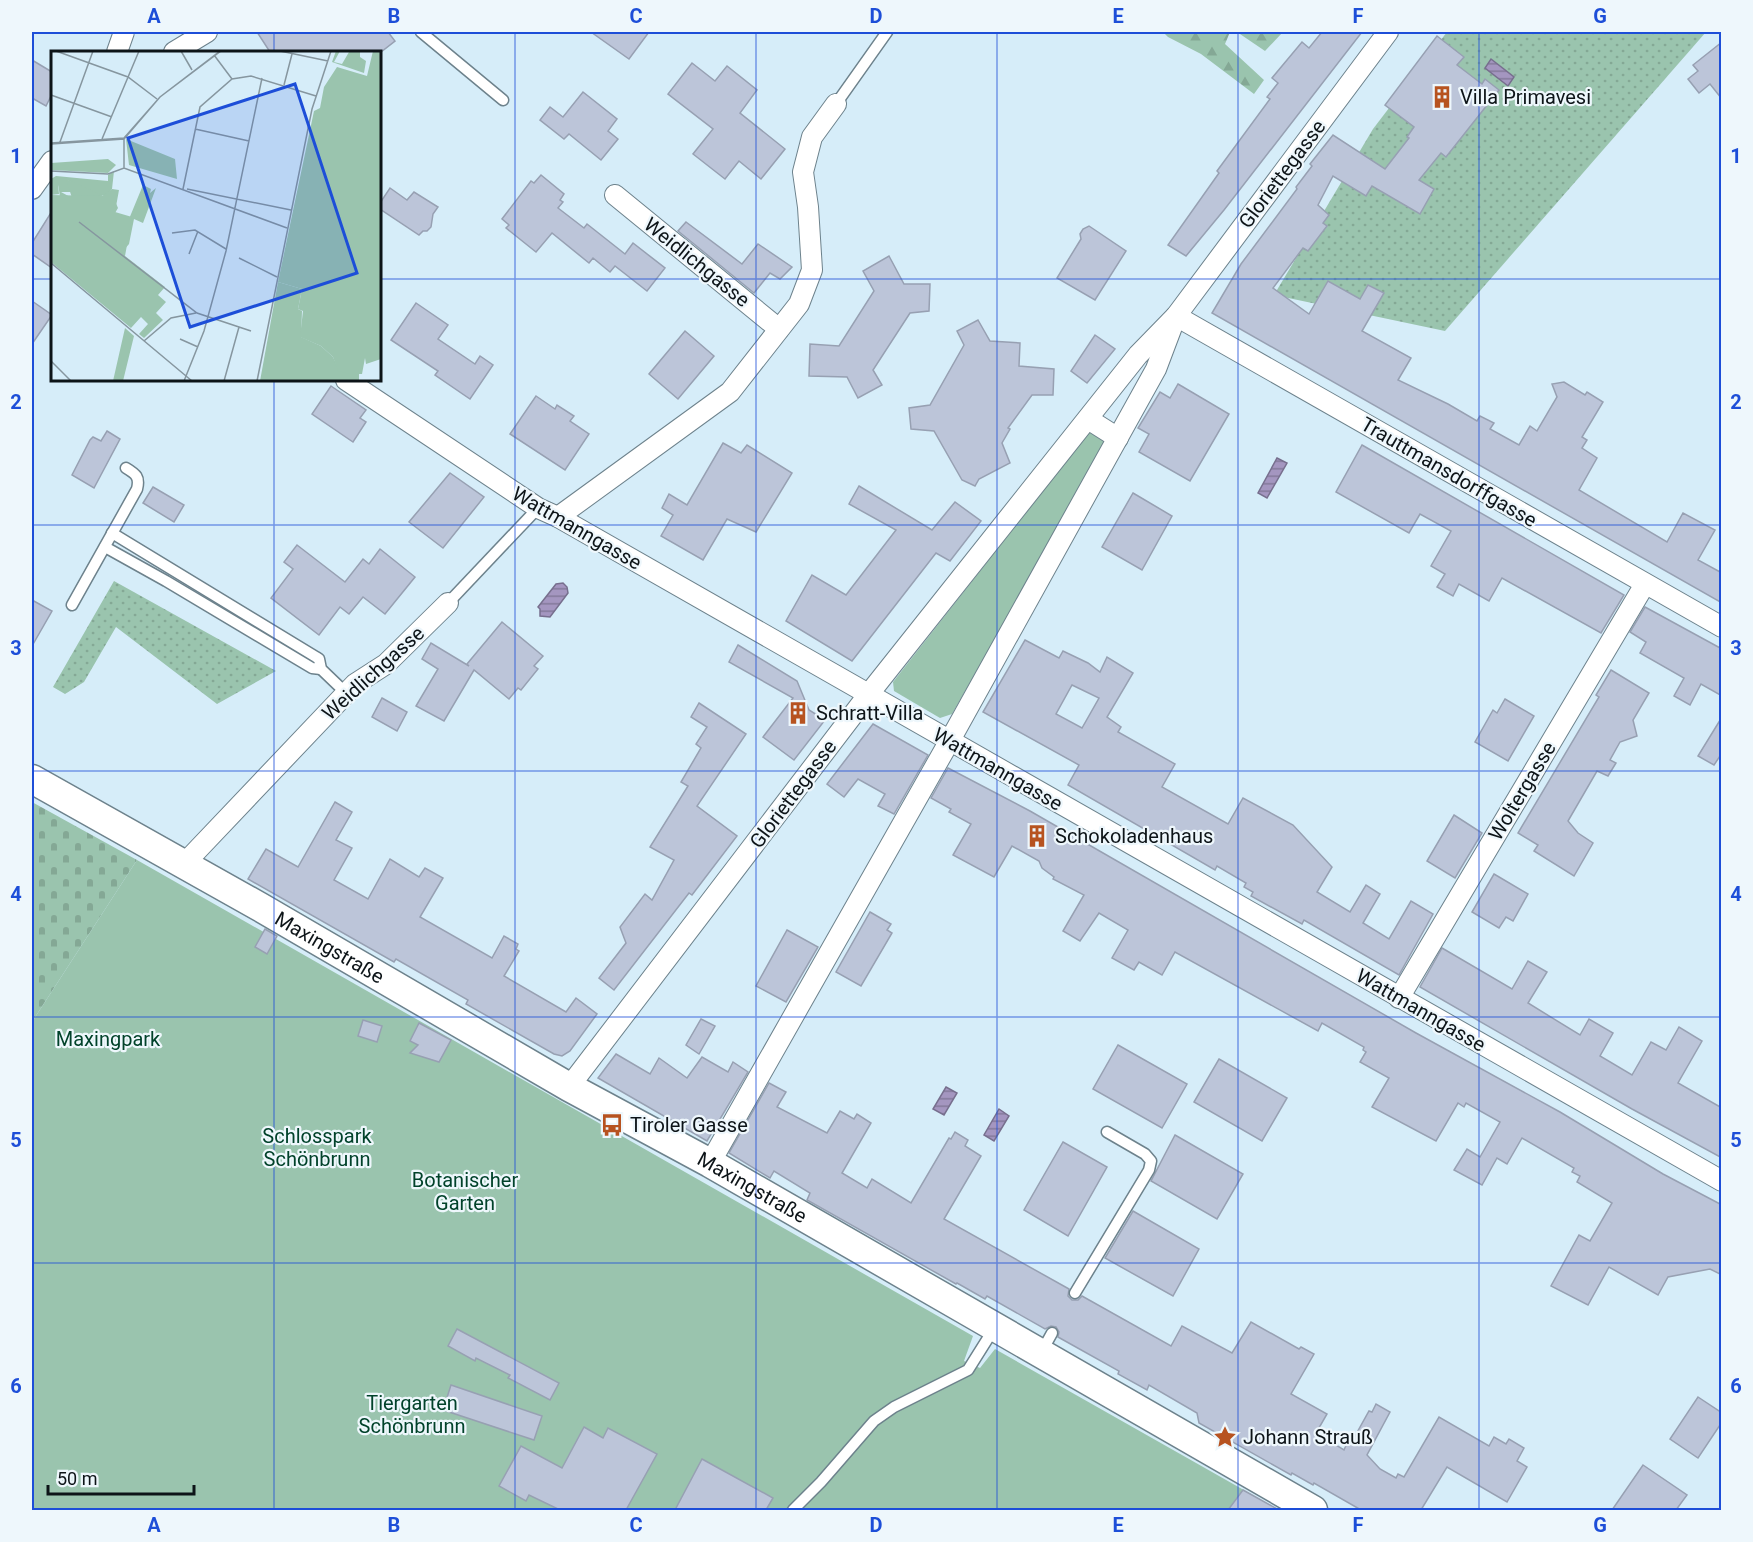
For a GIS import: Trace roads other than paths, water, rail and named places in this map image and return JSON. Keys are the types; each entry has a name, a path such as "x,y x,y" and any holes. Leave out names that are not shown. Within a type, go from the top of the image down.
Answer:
{"street":[{"path":"117,51 124,32"},
{"path":"176,51 207,32"},
{"name":"Gloriettegasse","path":"569,1087 868,695 1138,355 1176,316 1388,32"},
{"path":"558,517 730,392 799,304 812,270 803,172 812,137 836,104"},
{"name":"Weidlichgasse","path":"615,195 779,329"},
{"name":"Gloriettegasse","path":"949,742 1156,369 1176,316"},
{"name":"Trauttmansdorffgasse","path":"1176,316 1722,627"},
{"name":"Wattmanngasse","path":"348,381 538,508 558,517 1722,1181"},
{"path":"1088,419 1118,438"},
{"name":"Woltergasse","path":"1400,998 1645,584"},
{"name":"Weidlichgasse","path":"184,864 355,684 386,664 448,603"},
{"path":"710,1163 949,742"},
{"name":"Maxingstraße","path":"32,779 184,864 569,1087 710,1163 996,1327 1047,1343 1313,1510"}],"lane":[{"path":"421,32 503,100"},
{"path":"836,104 887,32"},
{"path":"72,605 138,485 136,474 126,468"},
{"name":"Weidlichgasse","path":"448,603 538,508"},
{"path":"112,533 319,659 321,669 346,693"},
{"path":"105,547 312,668 321,669"},
{"path":"1075,1293 1149,1170 1150,1161 1145,1154 1107,1132"},
{"path":"793,1510 821,1482 874,1421 894,1407 968,1370 996,1327"}],"place":[{"name":"Villa Primavesi","path":"1442,97"},
{"name":"Schratt-Villa","path":"798,713"},
{"name":"Schokoladenhaus","path":"1037,836"},
{"name":"Tiroler Gasse","path":"612,1125"},
{"name":"Johann Strauß","path":"1225,1437"}],"park label":[{"name":"Maxingpark","path":"108,1039"},
{"name":"Schlosspark Schönbrunn","path":"317,1148"},
{"name":"Botanischer Garten","path":"465,1192"},
{"name":"Tiergarten Schönbrunn","path":"412,1414"}]}
